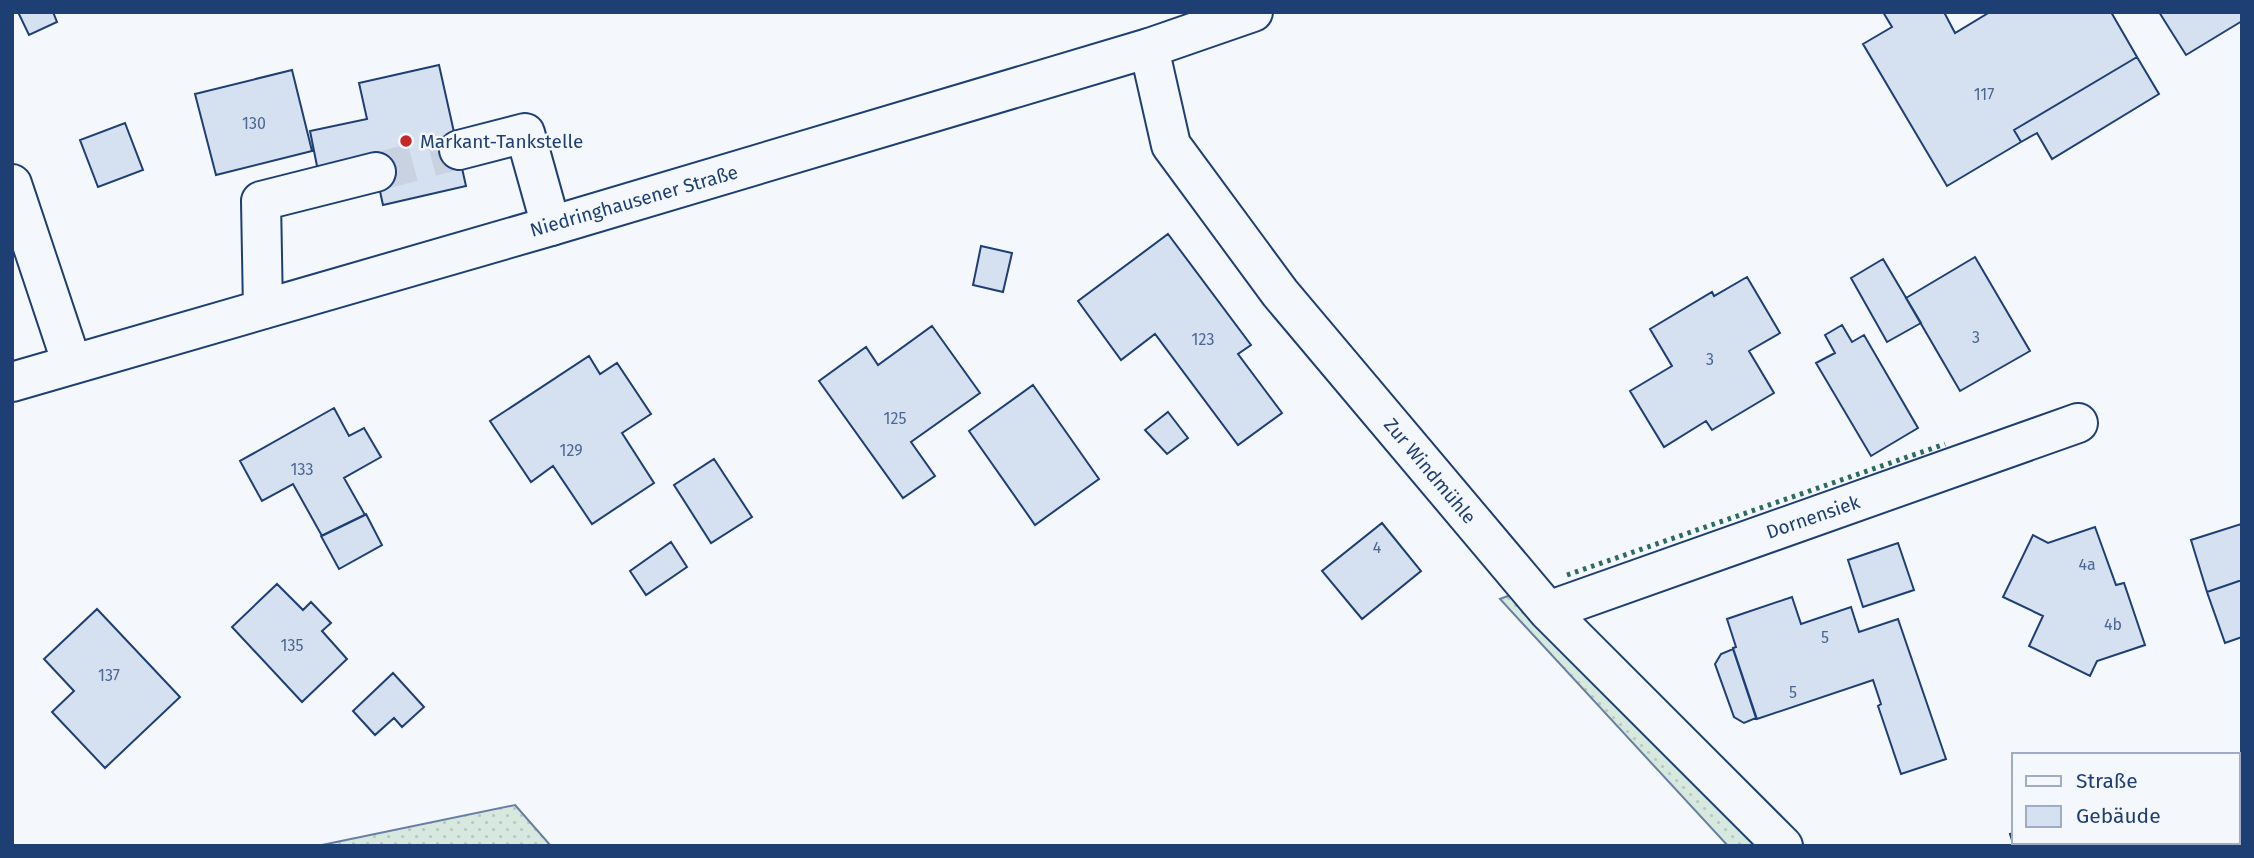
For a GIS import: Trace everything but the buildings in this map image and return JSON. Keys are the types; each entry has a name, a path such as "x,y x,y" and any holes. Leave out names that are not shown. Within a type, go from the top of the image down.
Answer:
{"street":[{"name":"Niedringhausener Straße","path":"12,382 551,226 1149,48 1253,12"},
{"name":"Zur Windmühle","path":"1149,48 1171,145 1280,293 1548,611 1783,846"},
{"path":"458,150 525,133 551,226"},
{"path":"263,309 261,201 376,172"},
{"path":"12,184 72,364"},
{"name":"Dornensiek","path":"1548,611 2078,423"}],"shaded area":[{"path":"1542,583 1805,846 1728,846 1500,599"},
{"path":"515,805 551,846 317,846"}],"tunnel":[{"path":"376,172 459,150"}],"hedge":[{"path":"1567,575 1945,444"}],"place":[{"name":"Markant-Tankstelle","path":"406,141"}]}
